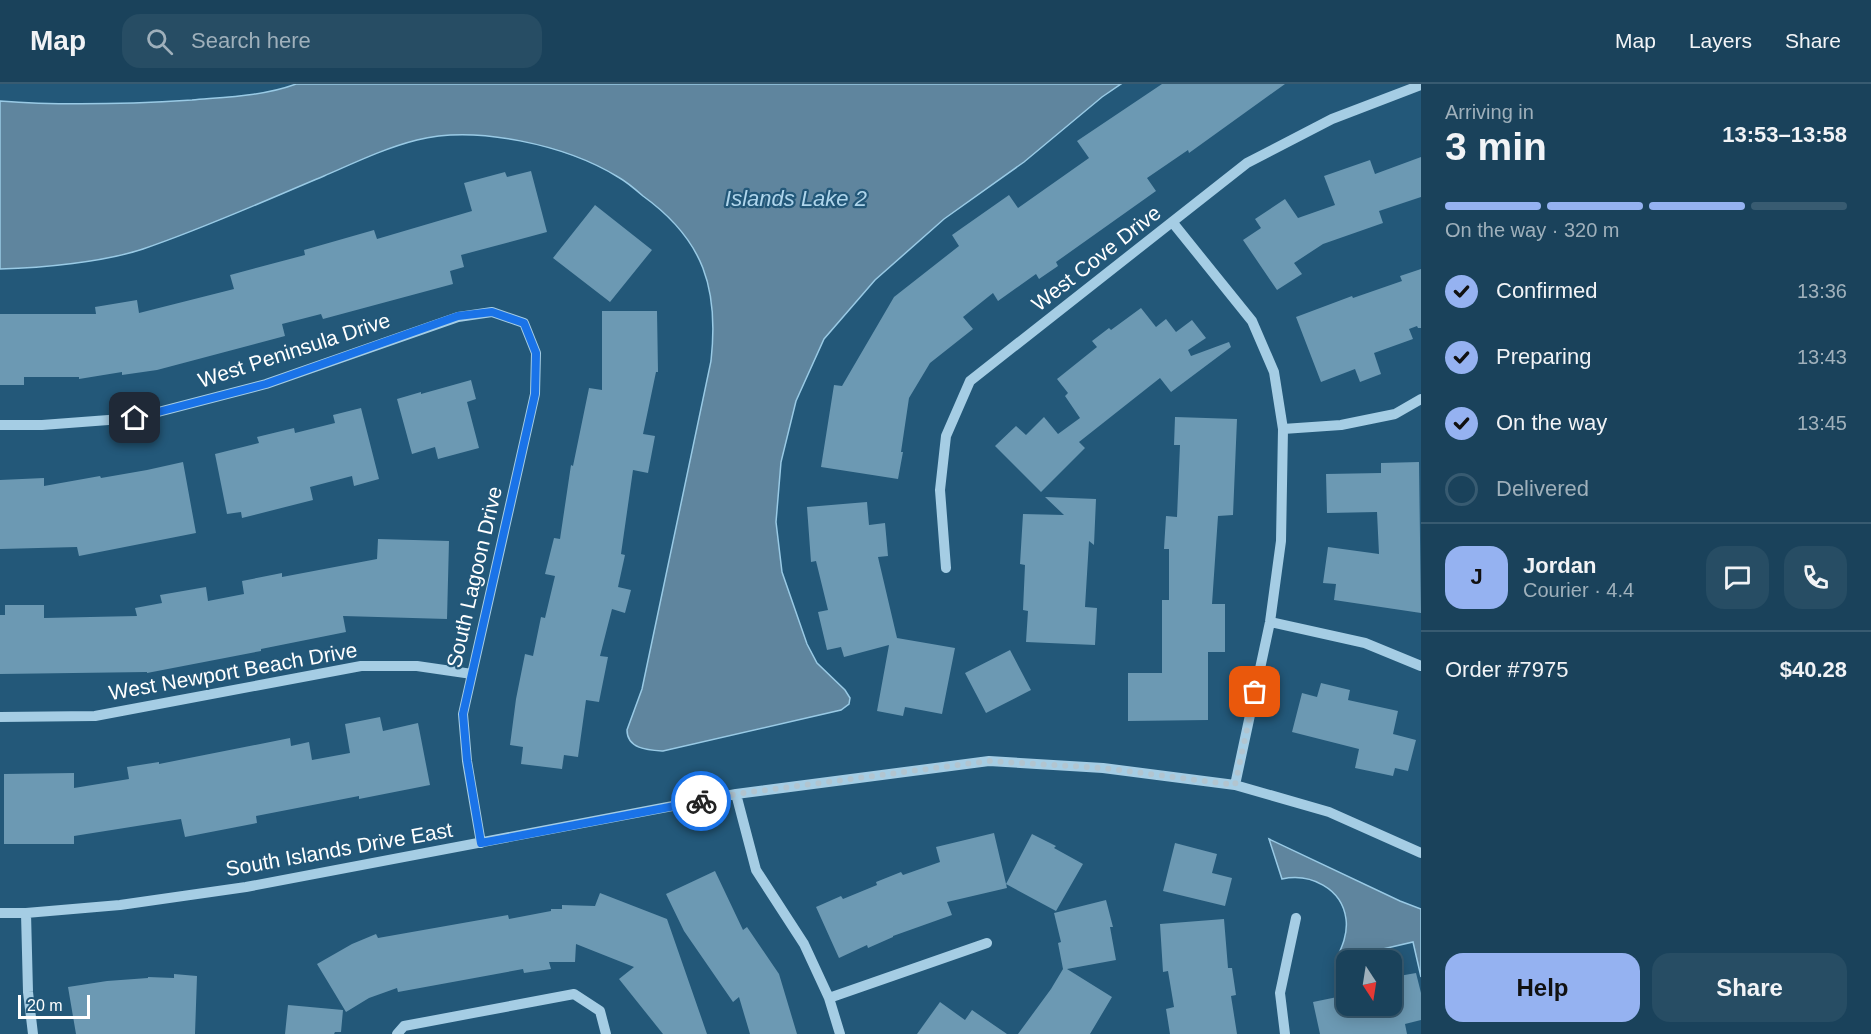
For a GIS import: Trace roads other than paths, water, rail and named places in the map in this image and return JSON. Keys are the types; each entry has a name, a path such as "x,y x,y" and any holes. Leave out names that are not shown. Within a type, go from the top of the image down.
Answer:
{"street":[{"name":"West Cove Drive","path":"946,567 940,490 946,436 970,381 1247,164 1332,119 1421,85"},
{"path":"1173,223 1252,321 1274,372 1283,429 1281,540 1270,622 1235,785"},
{"name":"West Peninsula Drive","path":"0,425 42,425 135,418 266,384 458,316 492,312 524,323"},
{"name":"South Lagoon Drive","path":"481,843 467,760 463,714 535,394 536,353 524,323"},
{"path":"1283,429 1341,425 1395,414 1421,399"},
{"path":"1270,622 1365,643 1421,666"},
{"name":"West Newport Beach Drive","path":"0,717 95,716 361,666 417,666 472,674"},
{"name":"South Islands Drive East","path":"0,913 26,913 120,904 246,887 736,794 988,761 1103,768 1235,785 1329,812 1421,853"},
{"path":"736,794 756,870 804,944 829,998 840,1034"},
{"path":"26,913 28,992 33,1034"},
{"path":"1285,1034 1280,993 1296,918"},
{"path":"829,998 987,943"},
{"path":"397,1034 404,1026 574,994 600,1011 606,1034"}],"water":[{"name":"Islands Lake 2","path":"296,84 1121,84 1024,162 944,219 875,280 824,339 796,401 781,462 776,522 782,572 807,644 817,663 845,690 850,698 849,704 841,710 663,751 634,745 628,736 627,730 642,689 711,361 712,311 703,268 680,230 664,213 631,186 597,166 547,147 520,141 466,135 440,136 405,143 381,151 212,223 127,254 73,264 0,269 0,101 72,104 192,100 271,91"},
{"path":"1269,839 1421,909 1421,977 1413,942 1379,950 1340,950 1346,930 1346,919 1338,899 1323,885 1314,881 1303,878 1282,879"}]}
